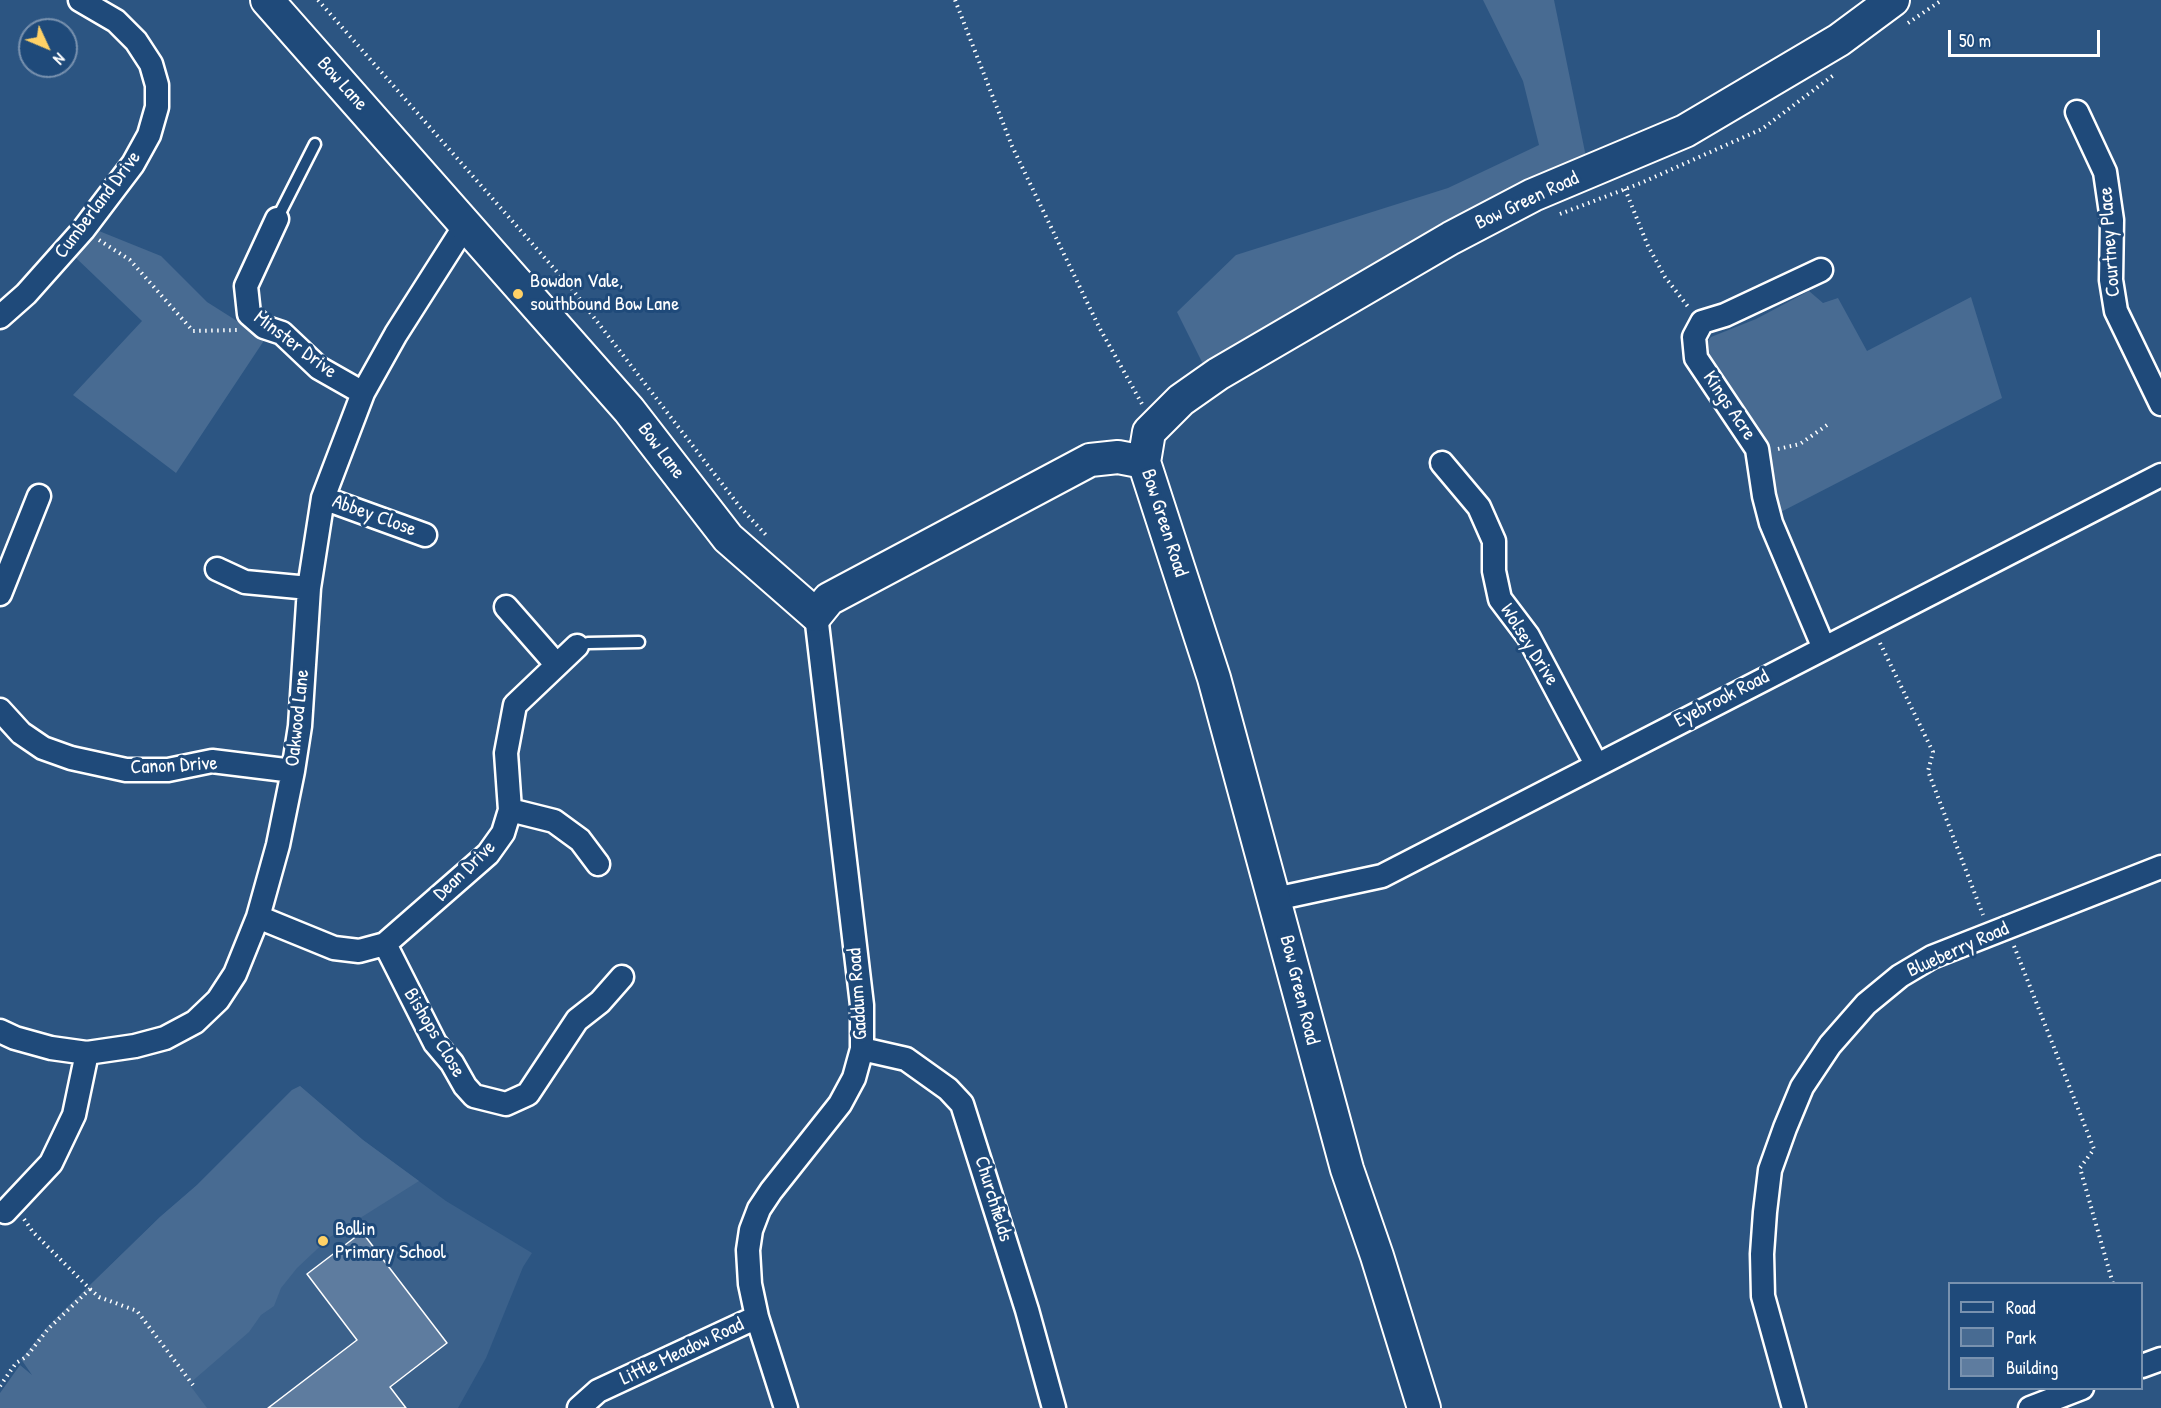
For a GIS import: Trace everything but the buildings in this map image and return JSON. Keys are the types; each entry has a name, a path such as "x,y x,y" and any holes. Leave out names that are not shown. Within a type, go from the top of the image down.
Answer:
{"main road":[{"name":"Bow Lane","path":"267,0 630,410 728,538 816,615"},
{"name":"Bow Green Road","path":"1424,1408 1377,1256 1347,1169 1214,678 1144,462 1149,432 1181,400 1218,374 1451,237 1533,195 1685,131 1839,40 1893,0"},
{"path":"816,615 830,599 1090,460 1118,456 1144,462"}],"street":[{"name":"Cumberland Drive","path":"0,317 26,294 83,230 133,164 149,135 157,107 157,85 151,64 136,40 116,21 80,0"},
{"name":"Courtney Place","path":"2077,112 2105,172 2112,220 2110,280 2116,312 2161,404"},
{"name":"Minster Drive","path":"277,219 246,286 249,314 261,324 282,333 319,368 363,393"},
{"name":"Oakwood Lane","path":"0,1030 15,1038 51,1048 87,1053 165,1038 195,1022 218,1000 235,974 258,916 278,845 292,771 300,726 309,588 323,498 363,393 396,334 466,224"},
{"path":"1702,322 1725,315 1821,270"},
{"name":"Kings Acre","path":"1702,322 1694,337 1696,358 1722,393 1759,456 1764,496 1771,524 1823,646"},
{"name":"Wolsey Drive","path":"1442,463 1479,507 1494,541 1494,571 1500,599 1528,636 1596,764"},
{"name":"Eyebrook Road","path":"1275,899 1382,876 1823,646 2161,475"},
{"path":"0,594 39,496"},
{"name":"Abbey Close","path":"323,498 425,534"},
{"path":"217,569 244,582 309,588"},
{"path":"506,607 556,664"},
{"name":"Gaddum Road","path":"786,1408 757,1317 750,1284 748,1250 759,1209 840,1104 854,1078 862,1049 862,1005 816,615"},
{"name":"Dean Drive","path":"258,916 334,948 359,951 385,944 488,854 503,833 510,810 506,753 515,705 556,664 578,646"},
{"name":"Canon Drive","path":"0,710 21,733 43,748 82,761 126,770 168,770 212,761 292,771"},
{"path":"510,810 554,821 580,840 598,864"},
{"name":"Blueberry Road","path":"1794,1408 1763,1296 1762,1264 1770,1170 1802,1087 1824,1054 1866,1004 1900,976 1932,957 2161,867"},
{"name":"Bishops Close","path":"385,944 435,1043 452,1063 465,1086 474,1095 506,1104 528,1094 577,1020 600,1002 622,978"},
{"name":"Churchfields","path":"862,1049 906,1059 941,1084 962,1104 997,1211 1054,1408"},
{"path":"7,1204 51,1162 74,1115 87,1053"},
{"name":"Little Meadow Road","path":"579,1408 598,1391 757,1317"},
{"path":"2143,1366 2161,1359"},
{"path":"2030,1408 2079,1390"}],"lane":[{"path":"277,219 315,144"},
{"path":"578,646 588,643 639,642"}],"path":[{"path":"318,0 572,289 740,507 771,540"},
{"path":"955,0 980,70 1017,157 1099,327 1155,426"},
{"path":"1625,189 1648,246 1665,277 1702,322"},
{"path":"83,230 130,260 192,331 244,330 261,324"},
{"path":"1759,456 1774,449 1800,444 1830,423"},
{"path":"1870,623 1933,752 1928,771 2094,1149 2080,1168 2112,1282"},
{"path":"7,1204 99,1297 137,1311 193,1385"},
{"path":"0,1386 16,1363 26,1357 48,1329 90,1289"}],"shaded area":[{"name":"Bollin Primary School","path":"300,1086 363,1140 446,1201 532,1253 523,1267 486,1358 458,1408 57,1408 21,1359 60,1314 160,1217 197,1185 292,1090"}],"green space":[{"path":"1483,0 1554,0 1586,157 1206,370 1177,312 1236,255 1448,188 1539,145 1523,81"},
{"path":"99,231 161,256 207,302 245,326 252,325 267,336 176,473 73,395 142,321 75,257"},
{"path":"1809,291 1823,303 1838,298 1867,351 1971,297 2002,398 1775,515 1770,465 1706,362 1704,345 1711,337 1756,319"},
{"path":"300,1086 363,1140 419,1181 330,1237 297,1268 281,1288 274,1306 261,1315 249,1332 189,1384 207,1408 0,1408 0,1393 20,1365 32,1375 21,1359 48,1326 160,1217 197,1185 292,1090"}],"place":[{"name":"Bowdon Vale, southbound Bow Lane","path":"518,294"},
{"name":"Bollin Primary School","path":"323,1241"}]}
